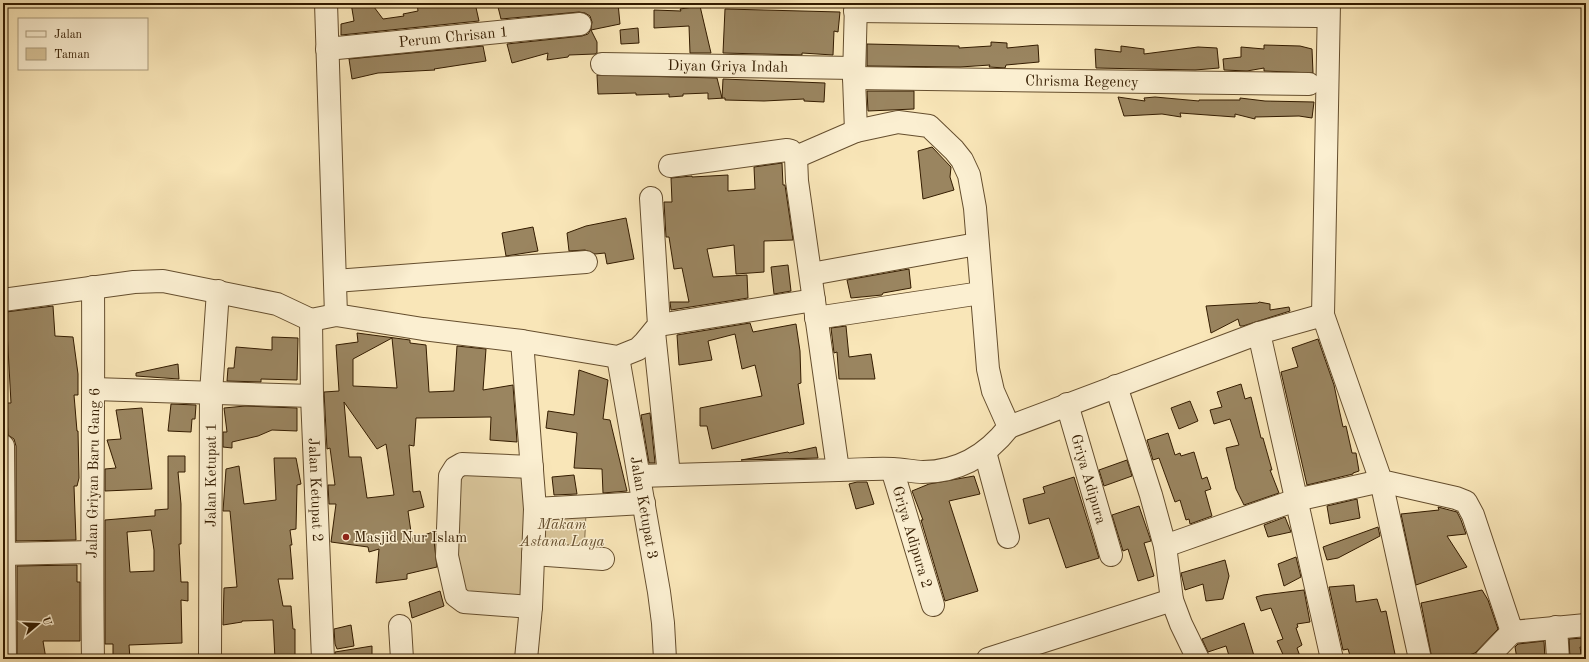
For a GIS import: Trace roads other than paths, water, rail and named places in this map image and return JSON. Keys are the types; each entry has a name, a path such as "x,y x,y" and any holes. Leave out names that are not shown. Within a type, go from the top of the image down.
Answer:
{"street":[{"path":"326,3 336,315"},
{"path":"856,131 854,73 855,5 1323,9 1323,316 1381,481 1420,659"},
{"name":"Perum Chrisan 1","path":"327,49 580,24"},
{"name":"Diyan Griya Indah","path":"602,64 854,73"},
{"name":"Chrisma Regency","path":"854,73 1309,84"},
{"path":"796,157 856,131 898,122 928,126 944,138 962,160 969,175 975,208 981,293 990,379 997,401 1009,427"},
{"path":"670,166 788,150 791,151 796,157 797,181 838,470"},
{"path":"651,198 656,328 670,475"},
{"path":"811,274 977,244"},
{"path":"335,281 586,262"},
{"path":"3,300 148,281 176,283 276,304 311,320 336,315 422,329 522,341 618,357 638,349 656,328 815,309 981,293"},
{"name":"Jalan Griyan Baru Gang 6","path":"93,287 93,659"},
{"name":"Jalan Ketupat 1","path":"210,659 211,393 218,291"},
{"path":"639,476 838,470 892,469 923,472 949,470 968,463 985,452 998,442 1009,427 1259,333 1323,316"},
{"name":"Jalan Ketupat 2","path":"311,320 312,396 323,659"},
{"path":"1259,333 1332,659"},
{"path":"522,341 535,509 531,607 526,659"},
{"name":"Jalan Ketupat 3","path":"618,357 662,615 664,659"},
{"path":"1116,386 1151,495 1165,546 1172,600 1181,624 1198,659"},
{"path":"94,389 312,396"},
{"name":"Griya Adipura","path":"1067,404 1111,554"},
{"path":"3,446 5,659"},
{"path":"985,452 1008,537"},
{"path":"531,607 464,602 459,599 456,596 448,556 450,476 453,470 462,464 532,467"},
{"name":"Griya Adipura 2","path":"892,469 933,606"},
{"path":"1165,546 1296,500 1381,481 1456,498 1466,502 1473,515 1512,632"},
{"path":"535,509 644,504"},
{"path":"4,554 92,552"},
{"path":"533,554 603,559"},
{"path":"988,659 1172,600"},
{"path":"1486,659 1512,632 1586,625"},
{"path":"400,626 402,659"},
{"path":"1556,627 1558,659"}],"place":[{"name":"Masjid Nur Islam","path":"346,537"}],"park label":[{"name":"Makam Astana Laya","path":"562,532"}]}
